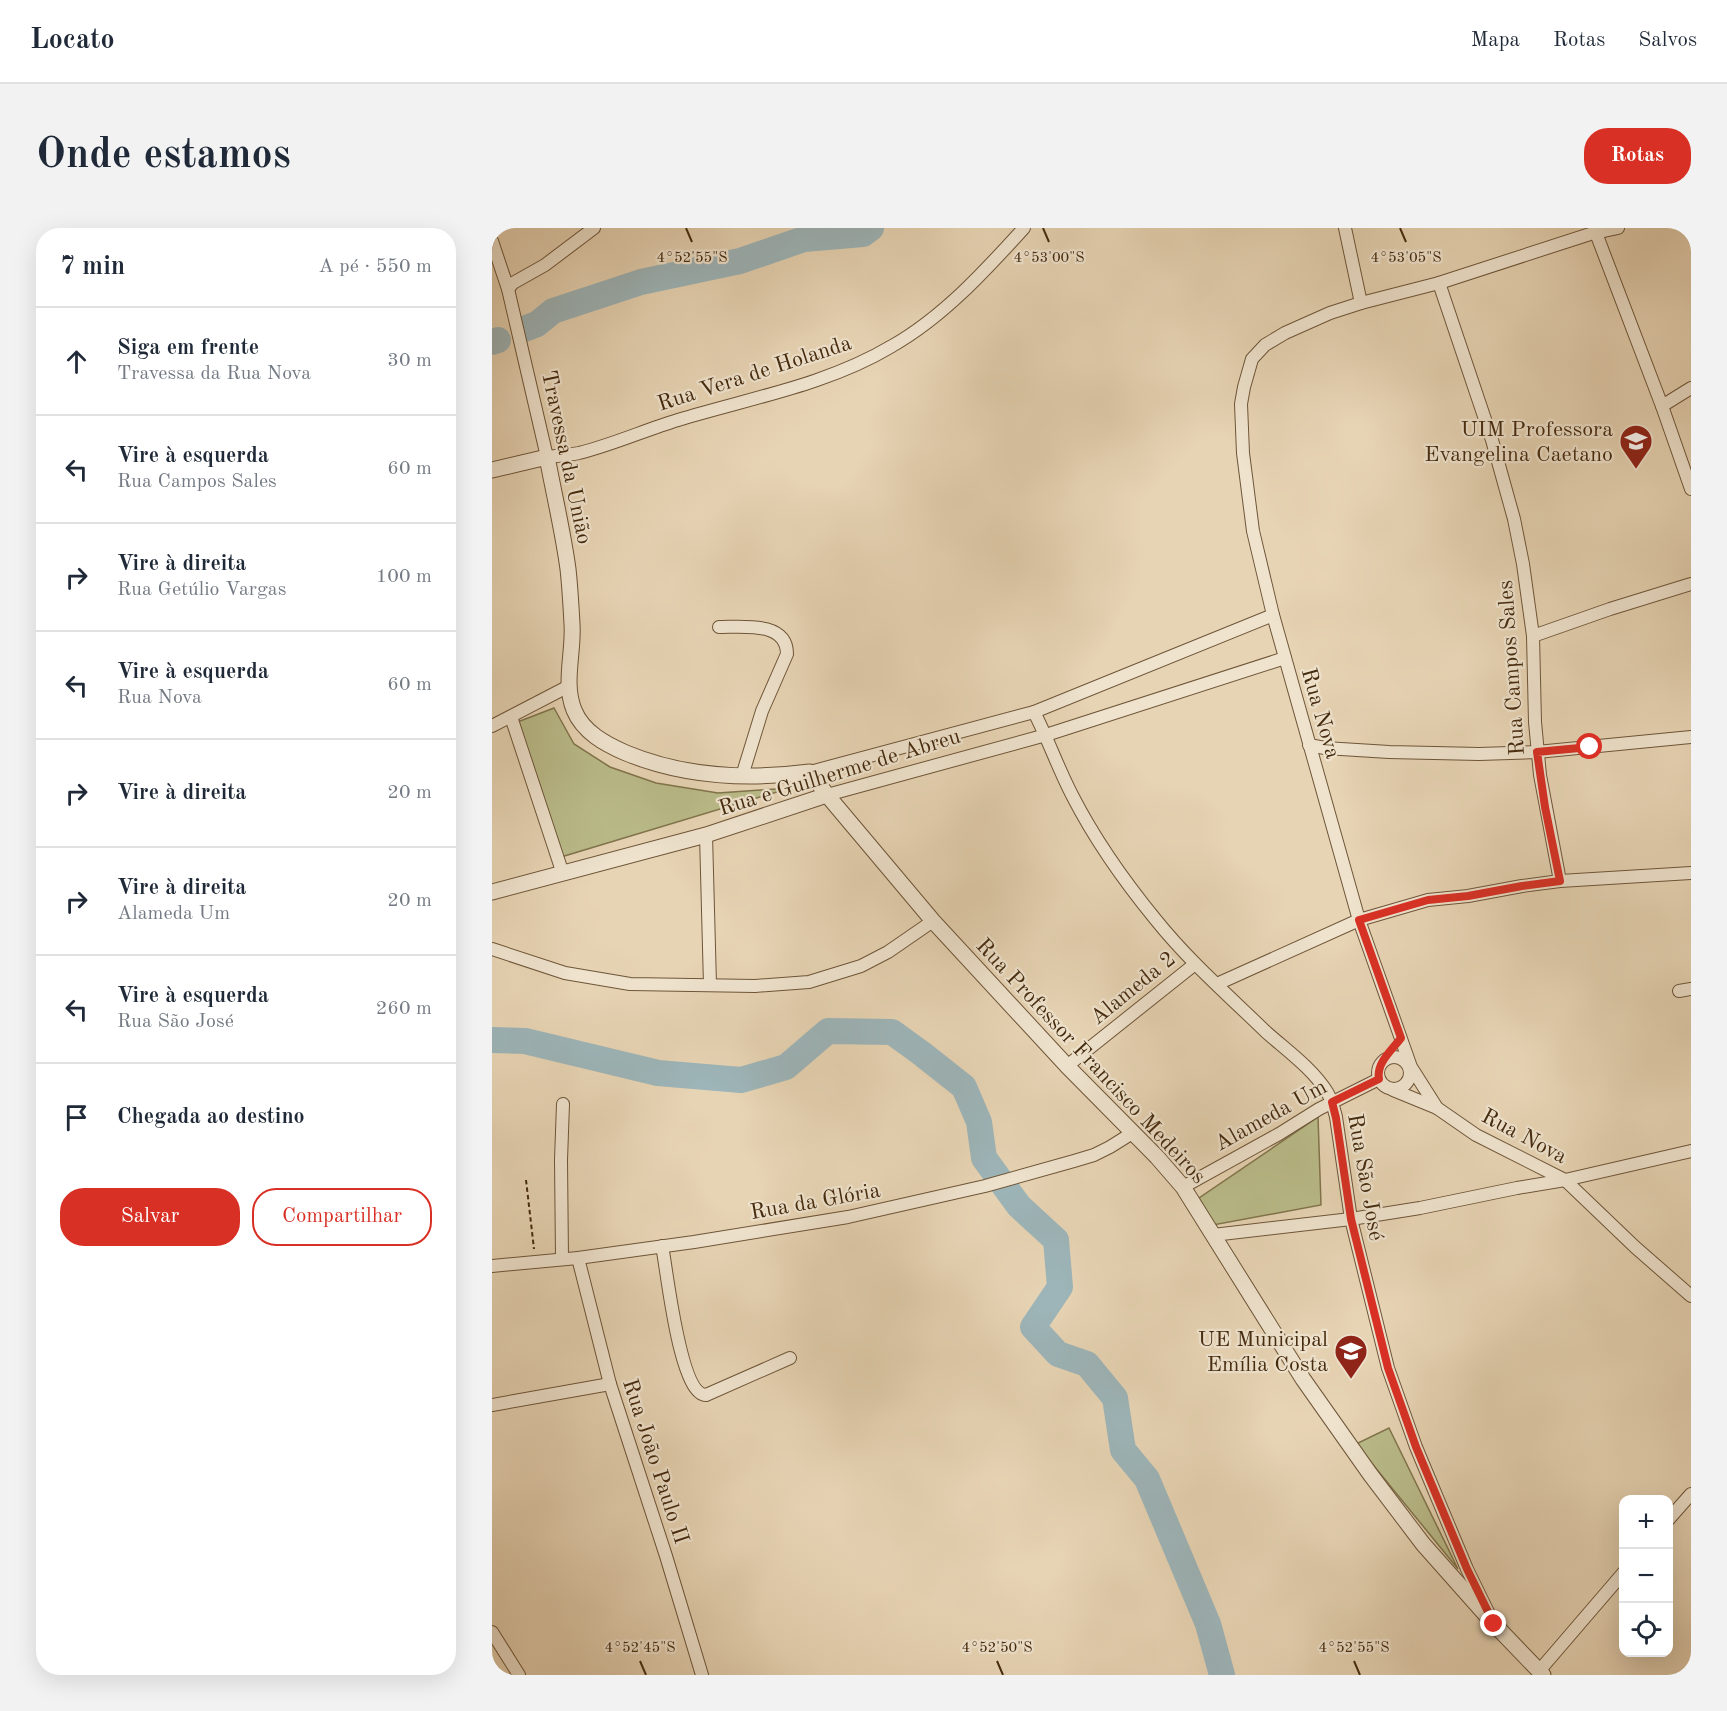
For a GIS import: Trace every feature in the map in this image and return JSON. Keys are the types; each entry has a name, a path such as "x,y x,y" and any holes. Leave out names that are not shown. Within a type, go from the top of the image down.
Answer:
{"street":[{"path":"508,289 513,283 545,265 594,228"},
{"name":"Rua Vera de Holanda","path":"492,470 547,457 578,453 676,420 796,387 845,369 893,346 928,322 987,270 1024,228"},
{"path":"1345,228 1361,303"},
{"name":"Rua Nova","path":"1618,228 1593,231 1439,283 1361,303 1285,333 1264,345 1252,359 1241,404 1245,483 1253,531 1273,615 1309,745 1359,920 1411,1067 1437,1108 1476,1134 1565,1180 1635,1247 1691,1296"},
{"path":"1593,231 1662,406 1691,489"},
{"name":"Travessa da União","path":"492,241 508,289 547,457 568,569 573,628 569,686"},
{"name":"Rua Campos Sales","path":"1439,283 1466,358 1514,519 1533,636 1537,752 1560,881"},
{"path":"1662,406 1691,388"},
{"path":"1533,636 1691,584"},
{"name":"Rua e Guilherme de Abreu","path":"569,686 570,698 583,726 610,746 640,759 674,769 742,776 787,775 810,772 1034,712 1273,615"},
{"path":"719,627 770,629 787,646 787,654 762,711 742,776"},
{"name":"Rua e Guilherme de Abreu","path":"492,892 706,835 827,795 1046,735 1285,658"},
{"path":"492,726 569,686"},
{"name":"Rua São José","path":"1034,712 1072,796 1106,854 1158,922 1195,964 1312,1074 1327,1091 1336,1118 1351,1219 1388,1368 1416,1447 1467,1569 1494,1624"},
{"path":"511,717 563,874"},
{"path":"1309,745 1389,752 1479,754 1537,752 1691,737"},
{"name":"Rua Professor Francisco Medeiros","path":"810,772 933,921 1067,1066 1134,1132 1183,1187 1303,1379 1370,1474 1424,1544 1494,1624 1541,1673"},
{"path":"706,835 710,985"},
{"path":"1217,984 1359,920 1428,900 1560,881 1691,873"},
{"path":"492,950 565,972 630,984 774,985 809,982 861,966 888,952 933,921"},
{"name":"Alameda 2","path":"1067,1066 1195,964"},
{"path":"1401,1038 1378,1069 1379,1079 1386,1087 1437,1108"},
{"path":"1384,1060 1395,1056 1400,1057 1411,1067 1406,1084 1402,1088 1392,1089"},
{"name":"Alameda Um","path":"1183,1187 1279,1134 1304,1117 1379,1079"},
{"path":"562,1259 563,1104"},
{"name":"Rua da Glória","path":"492,1266 535,1260 578,1258 848,1217 985,1186 1094,1155 1134,1132"},
{"path":"1214,1235 1351,1219 1565,1180 1691,1150"},
{"path":"662,1246 682,1357 688,1375 701,1395 706,1395 790,1358"},
{"name":"Rua João Paulo II","path":"578,1258 610,1384 702,1675"},
{"path":"492,1405 610,1384"},
{"path":"1673,1514 1691,1494"},
{"path":"1541,1673 1619,1577"},
{"path":"492,1632 519,1675"}],"path":[{"path":"526,1180 532,1217 535,1260"}],"green space":[{"path":"554,708 574,744 610,767 656,783 718,793 790,788 561,857 515,723"},
{"path":"1318,1117 1321,1205 1213,1225 1199,1198"},
{"path":"1389,1428 1458,1569 1356,1444"}],"waterway":[{"path":"524,329 537,324 553,311 641,282 740,261 804,239 863,234 871,228"},
{"path":"492,342 498,340"},
{"path":"492,1040 525,1041 658,1073 741,1080 786,1067 828,1031 892,1032 964,1087 979,1122 984,1158 1019,1206 1056,1240 1060,1287 1033,1327 1058,1354 1087,1364 1115,1398 1123,1450 1147,1479 1208,1624 1222,1675"}],"place":[{"name":"UIM Professora Evangelina Caetano","path":"1636,470"},
{"name":"UE Municipal Emília Costa","path":"1351,1380"}],"route":[{"path":"1494,1624 1467,1569 1416,1447 1388,1368 1351,1219 1332,1102 1379,1079 1378,1069 1401,1038 1359,920 1428,900 1560,881 1539,775 1537,752 1590,747"}]}
